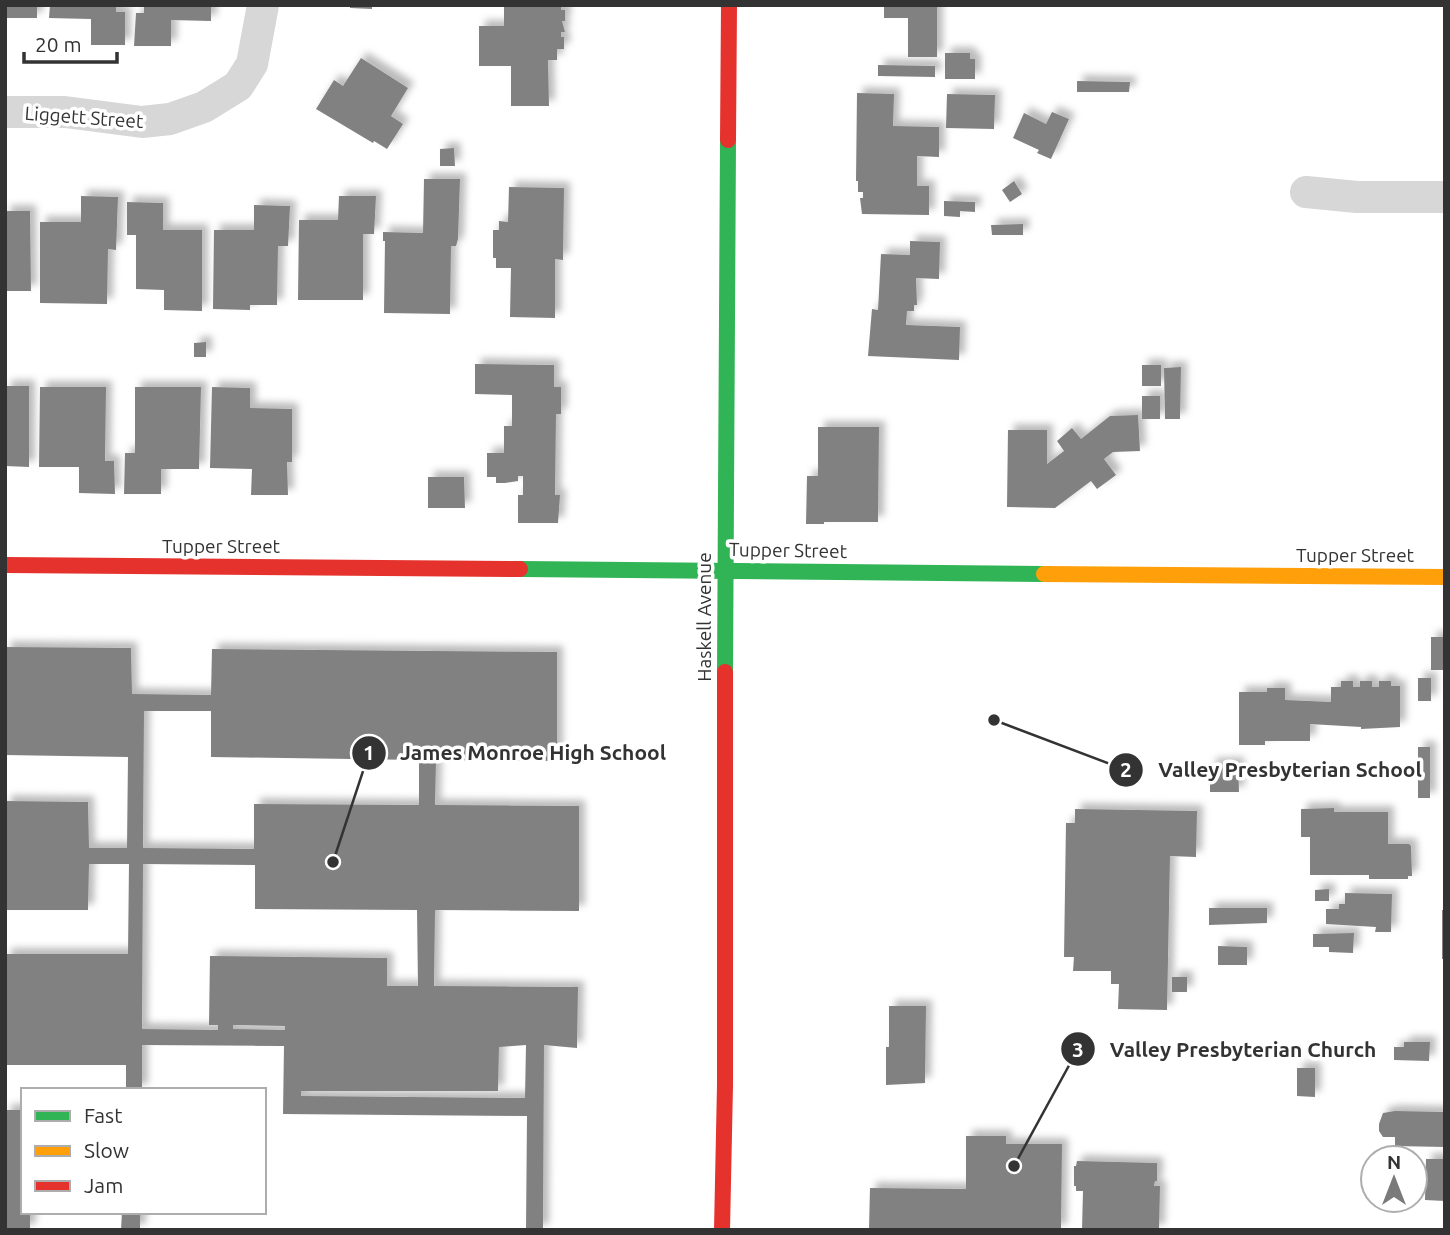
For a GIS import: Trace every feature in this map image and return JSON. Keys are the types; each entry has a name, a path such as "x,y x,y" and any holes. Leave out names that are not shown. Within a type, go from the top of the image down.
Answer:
{"street":[{"name":"Liggett Street","path":"5,112 65,112 142,122 170,120 204,107 238,86 252,64 262,5"},
{"name":"Haskell Avenue","path":"722,1230 725,1085 723,810 729,5"},
{"path":"1306,192 1357,197 1445,197"},
{"name":"Tupper Street","path":"5,565 1445,576"}],"building":[{"path":"5,5 37,5 37,18 5,18"},
{"path":"50,5 116,5 116,12 125,12 125,45 91,45 91,19 49,18"},
{"path":"144,5 211,5 211,21 171,20 171,46 134,46 136,13 144,13"},
{"path":"350,5 372,5 372,9 350,8"},
{"path":"504,5 561,5 561,10 565,10 565,21 562,21 565,32 561,32 564,49 557,49 557,60 548,60 549,106 511,106 511,66 479,66 479,26 504,26"},
{"path":"884,5 937,5 937,57 908,57 908,18 884,18"},
{"path":"945,53 970,53 970,59 975,59 975,79 945,79"},
{"path":"361,58 408,88 391,116 403,124 387,149 316,109 334,80 343,86"},
{"path":"878,65 935,66 935,77 878,76"},
{"path":"1077,81 1130,82 1129,92 1077,92"},
{"path":"857,93 894,94 893,126 939,127 939,157 917,156 917,186 929,186 929,215 862,214 860,198 863,198 863,192 858,192 856,181"},
{"path":"947,94 995,95 994,129 946,128"},
{"path":"1052,112 1069,119 1051,159 1013,138 1024,113 1046,124"},
{"path":"454,148 455,166 440,166 440,149"},
{"path":"424,179 460,179 458,239 456,246 451,246 450,314 384,313 383,232 423,233"},
{"path":"1014,181 1022,194 1010,202 1002,190"},
{"path":"509,187 564,188 563,260 555,259 555,318 510,317 511,268 496,268 496,258 493,258 493,230 499,230 499,221 508,222"},
{"path":"81,196 118,197 116,250 108,249 107,304 40,303 40,222 81,222"},
{"path":"339,196 376,196 374,234 363,234 363,300 298,300 299,220 338,220"},
{"path":"944,201 975,202 975,212 960,211 960,217 944,216"},
{"path":"127,202 163,203 163,230 202,230 202,311 164,310 164,290 136,289 136,235 127,235"},
{"path":"254,205 290,206 288,246 278,246 277,305 250,305 250,310 213,309 214,230 254,230"},
{"path":"5,211 30,211 31,291 5,291"},
{"path":"1023,224 1023,235 992,235 991,225"},
{"path":"910,241 940,242 939,279 916,278 917,305 914,305 914,311 907,311 906,325 960,327 959,360 868,356 872,309 878,310 881,254 910,255"},
{"path":"206,342 206,357 194,357 194,343"},
{"path":"475,364 554,365 554,387 561,387 561,414 556,414 555,495 560,495 558,523 518,523 518,495 523,495 523,476 518,476 518,481 505,483 496,483 496,477 487,477 487,453 504,453 504,426 512,426 512,395 475,394"},
{"path":"1142,365 1161,365 1161,386 1142,386"},
{"path":"1181,367 1180,419 1165,419 1164,368"},
{"path":"5,386 29,386 29,467 5,466"},
{"path":"40,387 106,387 105,461 114,461 115,494 79,493 79,467 39,467"},
{"path":"135,387 201,387 199,469 161,469 161,494 124,494 125,453 135,453"},
{"path":"212,387 250,388 250,408 292,409 292,462 287,462 288,495 251,495 252,469 210,468"},
{"path":"1142,396 1160,396 1160,419 1142,419"},
{"path":"1138,415 1140,451 1113,452 1104,459 1116,475 1097,489 1091,481 1055,508 1007,507 1008,430 1047,430 1047,464 1064,451 1057,441 1072,428 1081,439 1110,416"},
{"path":"818,427 879,427 878,522 806,524 807,476 818,476"},
{"path":"428,477 464,477 465,508 428,508"},
{"path":"1431,637 1445,637 1445,670 1431,670"},
{"path":"5,647 131,648 132,694 211,695 212,649 557,652 557,761 436,760 435,805 579,806 579,911 435,910 434,986 578,987 577,1048 544,1045 543,1230 526,1230 527,1116 283,1114 284,1046 142,1045 142,1088 126,1088 126,1065 5,1065 5,954 128,954 129,864 89,864 88,910 5,910 5,801 88,802 89,848 127,848 128,757 5,755","holes":["144,711 211,711 211,757 419,760 419,805 254,804 254,849 143,848","143,864 255,865 255,909 417,910 418,986 387,986 387,958 210,956 209,1025 218,1025 218,1030 142,1029","233,1025 285,1026 285,1030 233,1029","526,1045 525,1098 301,1096 301,1091 498,1091 499,1047"]},
{"path":"1418,678 1431,678 1431,701 1418,701"},
{"path":"1341,681 1353,681 1353,687 1360,687 1360,681 1372,681 1372,687 1379,687 1379,681 1391,681 1391,686 1400,686 1400,727 1361,729 1310,724 1310,741 1265,741 1265,745 1239,745 1239,692 1267,692 1267,688 1285,688 1285,700 1331,702 1331,687 1341,687"},
{"path":"1418,747 1430,747 1430,798 1418,798"},
{"path":"1238,763 1239,792 1210,792 1210,764"},
{"path":"1334,808 1334,812 1388,812 1388,844 1411,846 1412,876 1408,876 1408,879 1369,879 1369,875 1310,875 1310,837 1301,837 1301,809"},
{"path":"1075,809 1197,811 1196,857 1170,856 1167,1010 1118,1009 1119,984 1111,984 1111,971 1073,971 1074,957 1064,957 1066,823 1075,823"},
{"path":"1329,889 1329,901 1315,901 1315,890"},
{"path":"1345,893 1392,894 1391,932 1375,932 1376,927 1326,924 1326,909 1339,909 1339,904 1345,904"},
{"path":"1209,908 1267,908 1267,923 1209,925"},
{"path":"1442,910 1445,910 1445,959 1442,959"},
{"path":"1354,933 1353,953 1329,952 1329,947 1313,947 1313,934"},
{"path":"1218,946 1247,947 1247,965 1218,965"},
{"path":"1172,977 1187,977 1187,992 1172,992"},
{"path":"889,1006 926,1006 925,1083 886,1085"},
{"path":"1404,1042 1430,1042 1429,1061 1394,1060 1394,1047 1404,1047"},
{"path":"1297,1068 1315,1068 1315,1097 1297,1096"},
{"path":"5,1110 21,1110 21,1214 30,1214 30,1230 5,1230"},
{"path":"1445,1112 1445,1147 1395,1144 1395,1137 1383,1137 1379,1131 1383,1113"},
{"path":"966,1136 1006,1136 1006,1144 1062,1144 1061,1230 869,1230 870,1188 966,1189"},
{"path":"1429,1159 1445,1159 1445,1201 1429,1200"},
{"path":"1077,1161 1157,1163 1157,1181 1154,1186 1160,1186 1159,1230 1082,1230 1083,1191 1076,1191 1074,1186 1074,1166"},
{"path":"122,1214 140,1214 140,1230 121,1230"}],"traffic: fast":[{"path":"725,672 728,140"},
{"path":"520,569 1044,574"}],"traffic: slow":[{"path":"1044,574 1445,577"}],"traffic: jam":[{"path":"728,140 729,5"},
{"path":"5,565 520,569"},
{"path":"722,1230 725,1085 725,672"}],"place":[{"name":"Valley Presbyterian School","path":"994,720"},
{"name":"James Monroe High School","path":"333,862"},
{"name":"Valley Presbyterian Church","path":"1014,1166"}]}
